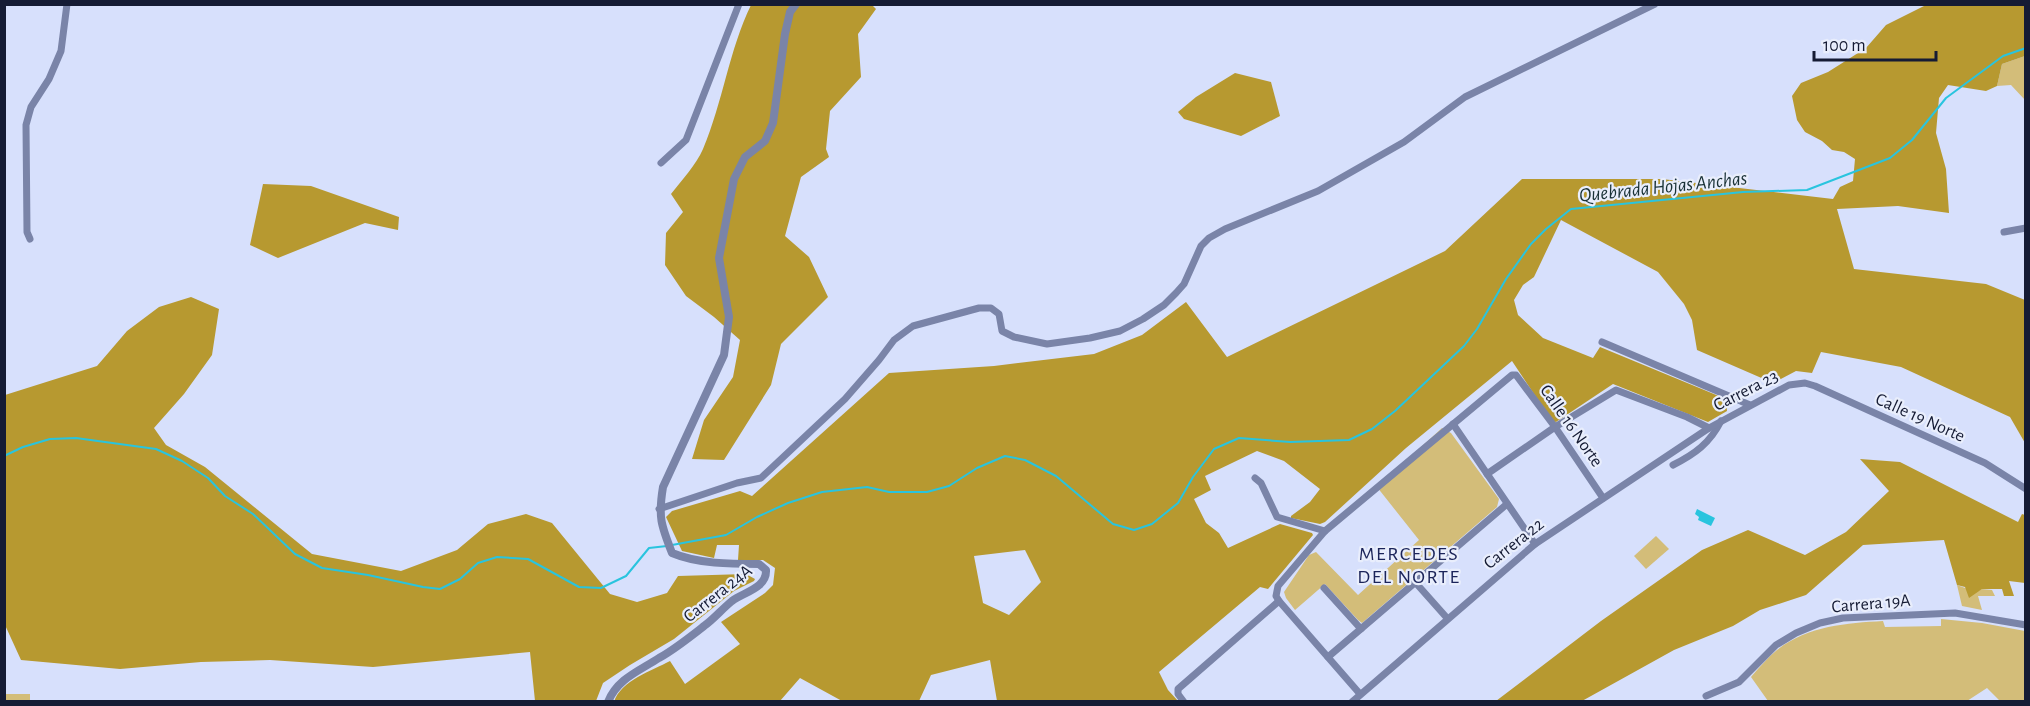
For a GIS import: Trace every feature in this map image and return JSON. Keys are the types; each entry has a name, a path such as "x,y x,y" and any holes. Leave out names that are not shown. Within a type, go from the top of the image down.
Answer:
{"street":[{"path":"30,239 27,232 26,125 31,107 49,79 61,51 67,4"},
{"path":"661,163 686,140 739,4"},
{"path":"796,4 790,12 785,34 774,123 765,141 745,157 734,179 719,258 729,317 724,355 663,487 659,509 737,483 761,478 845,399 894,340 913,326 961,312 991,308 999,314 1002,331 1014,337 1047,344 1120,331 1157,309 1176,293 1184,284 1201,246 1209,238 1225,229 1318,191 1404,142 1465,97 1655,4"},
{"path":"2004,231 2025,228"},
{"path":"1602,342 1750,405"},
{"name":"Calle 16 Norte","path":"1454,423 1512,375 1516,375 1555,427 1602,498"},
{"name":"Carrera 23","path":"1709,428 1750,405 1797,383"},
{"name":"Calle 19 Norte","path":"1797,383 1815,386 1985,463 2025,489"},
{"path":"1487,474 1612,391 1621,391 1709,428"},
{"path":"1674,465 1694,454 1707,443 1721,421"},
{"path":"1360,694 1276,596 1278,586 1325,531 1454,423 1506,504 1535,544"},
{"name":"Carrera 22","path":"1352,702 1535,544 1709,428"},
{"path":"1255,477 1261,483 1277,517 1325,531"},
{"path":"1328,657 1506,504"},
{"name":"Carrera 24A","path":"608,702 619,684 707,625 729,603 761,585 767,577 766,570 759,564 686,559 672,553 661,524 659,509"},
{"path":"1415,582 1447,618"},
{"path":"1324,588 1360,629"},
{"path":"1184,702 1178,694 1178,689 1279,601"},
{"name":"Carrera 19A","path":"1706,696 1739,682 1776,645 1820,623 1843,618 1955,613 2025,625"}],"shaded area":[{"path":"751,5 872,5 876,9 858,34 861,77 830,111 826,149 829,157 801,177 785,236 809,257 828,297 781,344 771,385 724,460 692,459 704,420 733,377 740,340 686,296 665,265 666,233 683,212 671,194 693,167 703,149 743,22"},
{"path":"1926,5 2025,5 2025,56 2002,64 1997,86 1986,91 1948,85 1939,98 1936,133 1946,169 1949,213 1898,206 1837,209 1854,269 1986,284 2025,300 2025,443 2010,417 1901,367 1821,352 1812,373 1796,371 1773,383 1697,350 1692,320 1684,304 1658,272 1561,220 1534,277 1523,285 1514,300 1518,315 1543,338 1593,358 1600,347 1726,399 1727,411 1708,422 1613,384 1556,422 1552,421 1512,361 1406,448 1325,522 1320,524 1291,518 1310,502 1320,489 1284,461 1257,451 1205,476 1211,490 1194,499 1206,523 1219,533 1228,548 1280,524 1313,535 1268,589 1260,587 1159,672 1168,690 1178,701 997,701 990,660 931,675 919,701 842,701 800,678 780,701 614,702 618,694 630,682 670,661 685,684 740,644 721,622 765,593 773,585 775,568 763,560 738,560 739,545 717,545 714,558 682,551 666,517 672,511 740,491 752,496 889,373 994,366 1094,354 1142,335 1186,302 1227,357 1445,251 1522,179 1662,179 1833,199 1840,187 1853,181 1855,159 1844,152 1832,150 1822,141 1805,132 1797,120 1792,96 1801,83 1828,72 1866,48 1886,25","holes":["1025,550 1041,582 1009,615 983,603 974,556"]},
{"path":"2025,56 2025,100 2011,85 1997,86 2002,64"},
{"path":"1235,73 1271,82 1280,116 1241,136 1184,119 1178,112 1196,97"},
{"path":"263,184 311,186 399,217 398,230 365,223 278,258 250,245"},
{"path":"191,297 219,309 212,355 184,394 154,428 166,445 205,467 312,554 401,571 457,550 488,524 526,514 552,523 610,594 637,602 667,593 678,576 746,574 755,579 754,581 734,591 674,639 603,683 596,701 535,701 530,652 373,667 270,660 201,662 120,669 21,660 5,625 5,395 97,366 127,331 159,307"},
{"path":"1442,428 1451,433 1499,499 1497,507 1362,623 1325,584 1295,610 1284,592 1309,555 1316,552 1358,595 1419,540 1377,487"},
{"path":"1860,459 1900,462 2018,522 2022,514 2025,515 2025,583 2009,581 2014,596 2004,596 2002,589 1982,589 1969,598 1965,587 1957,585 1944,540 1863,545 1806,595 1760,610 1733,626 1674,650 1582,701 1496,701 1601,621 1702,550 1748,530 1805,555 1846,532 1889,491"},
{"path":"1656,536 1669,549 1646,569 1634,556"},
{"path":"1957,585 1976,592 1982,589 1992,590 1995,596 1978,596 1982,610 1962,606"},
{"path":"1941,619 1982,623 2025,631 2025,701 2000,701 1987,688 1967,701 1768,701 1751,677 1777,650 1814,631 1855,623 1883,621 1885,627 1941,626"},
{"path":"5,694 30,694 30,701 5,701"}],"water":[{"path":"1697,509 1715,518 1711,526 1698,520 1699,517 1695,514"}],"waterway":[{"name":"Quebrada Hojas Anchas","path":"672,545 726,535 788,503 822,492 867,487 889,492 927,492 949,486 977,468 1005,456 1025,460 1056,476 1113,524 1134,530 1152,524 1178,503 1193,477 1214,449 1239,438 1290,442 1349,440 1372,429 1395,411 1464,346 1531,244 1571,209 1743,192 1807,190 1890,158 1912,140 1946,98 2003,56 2026,48"},
{"name":"Quebrada Hojas Anchas","path":"4,456 23,447 50,439 76,438 156,449 182,461 208,478 225,496 253,514 295,554 322,568 423,587 440,589 460,579 478,563 497,557 528,559 579,587 601,588 626,576 649,548 667,546"}],"district":[{"name":"MERCEDES DEL NORTE","path":"1409,566"}]}
